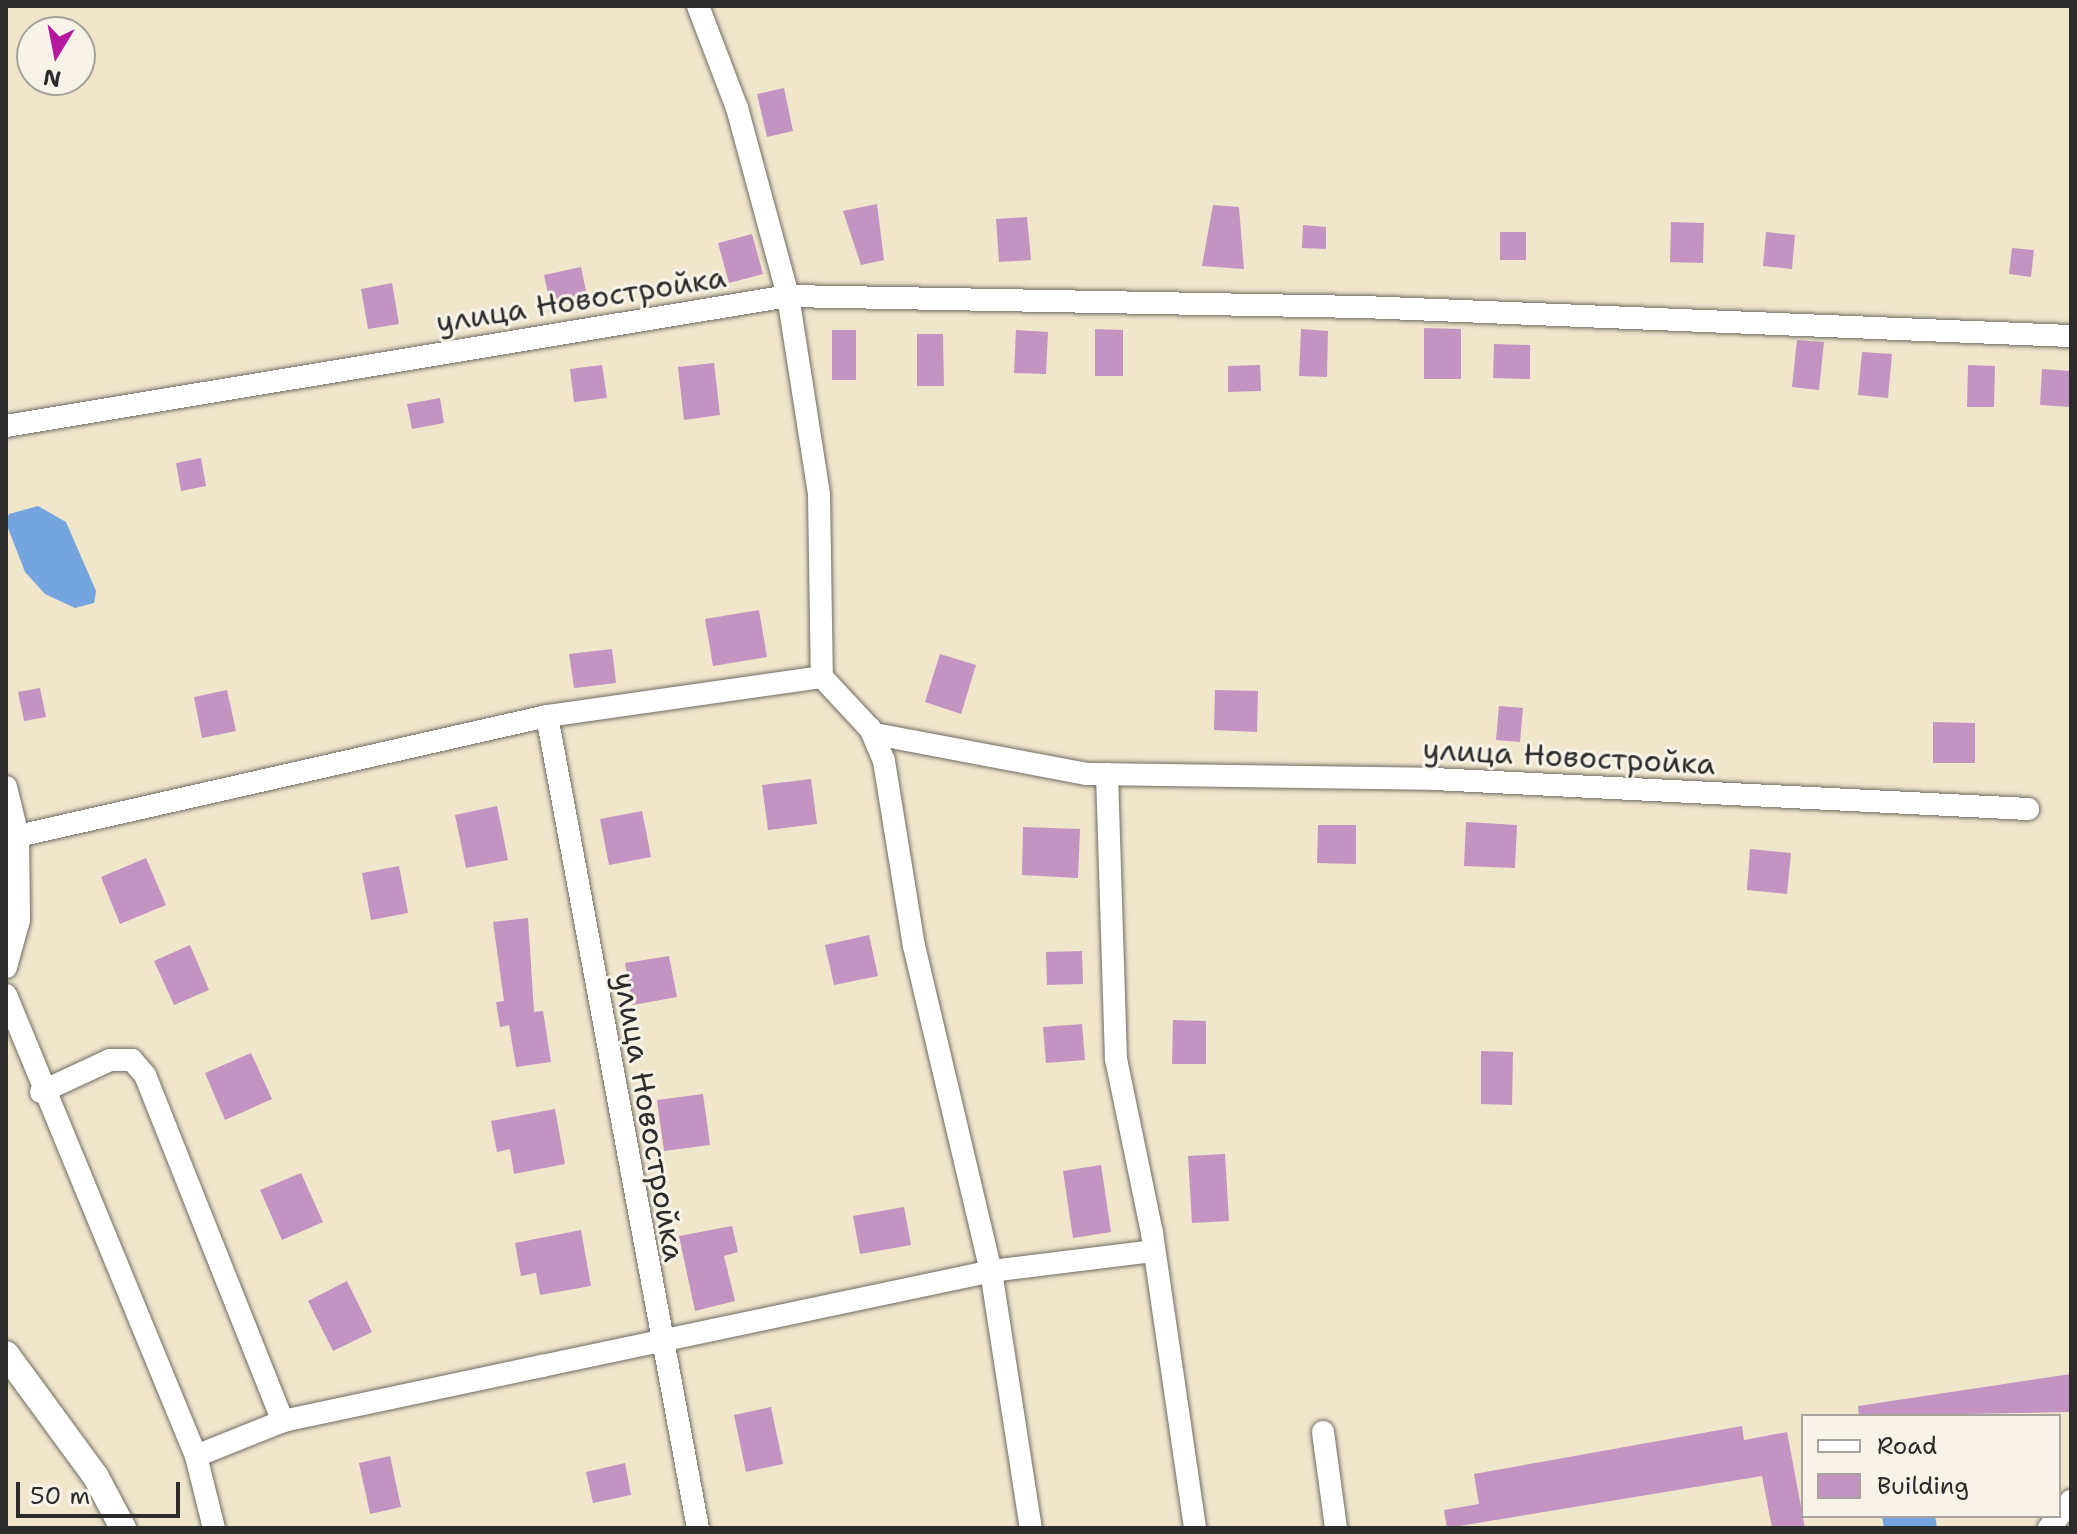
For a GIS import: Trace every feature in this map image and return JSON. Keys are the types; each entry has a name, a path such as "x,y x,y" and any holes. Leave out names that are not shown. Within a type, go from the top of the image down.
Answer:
{"street":[{"path":"698,6 737,108 788,296 819,495 822,677 870,728 884,761 914,946 991,1271 1031,1528"},
{"name":"улица Новостройка","path":"6,426 788,296 1363,307 2071,336"},
{"path":"18,836 547,716 822,677"},
{"name":"улица Новостройка","path":"547,716 659,1341 698,1528"},
{"name":"улица Новостройка","path":"870,728 1107,774 1434,779 2028,809"},
{"path":"1107,774 1116,1059 1154,1251 1195,1528"},
{"path":"6,787 18,836 19,920 6,967"},
{"path":"6,995 41,1092 196,1456 214,1528"},
{"path":"41,1092 110,1060 132,1060 145,1075 283,1421"},
{"path":"196,1456 283,1421 991,1271 1154,1251"},
{"path":"6,1354 96,1477 123,1528"},
{"path":"1323,1432 1336,1528"}],"water":[{"path":"38,506 66,522 96,591 94,603 75,608 45,594 25,572 6,523 9,514"},
{"path":"1882,1518 1935,1518 1937,1528 1884,1528"}],"building":[{"path":"784,88 793,131 767,137 757,94"},
{"path":"877,204 884,260 861,265 843,211"},
{"path":"1213,205 1239,207 1244,269 1202,266"},
{"path":"1027,217 1031,260 999,262 996,219"},
{"path":"1671,222 1704,223 1703,263 1670,262"},
{"path":"1303,225 1326,227 1326,249 1302,248"},
{"path":"1500,232 1526,232 1526,260 1500,260"},
{"path":"1766,232 1795,235 1792,269 1763,266"},
{"path":"752,234 763,274 729,283 718,243"},
{"path":"2012,248 2034,250 2031,277 2009,274"},
{"path":"581,267 587,296 550,303 544,275"},
{"path":"392,283 399,324 368,329 361,289"},
{"path":"1424,328 1461,329 1461,379 1424,379"},
{"path":"1095,329 1123,330 1123,376 1095,376"},
{"path":"1301,329 1328,331 1327,377 1299,376"},
{"path":"832,330 856,330 856,380 832,380"},
{"path":"1016,330 1048,332 1046,374 1014,373"},
{"path":"917,334 943,334 944,386 917,386"},
{"path":"1797,340 1824,342 1819,390 1792,387"},
{"path":"1494,344 1530,345 1530,379 1493,378"},
{"path":"1862,352 1892,354 1888,398 1858,395"},
{"path":"714,363 720,415 684,420 678,367"},
{"path":"602,365 607,398 574,402 570,369"},
{"path":"1260,365 1261,391 1228,392 1228,366"},
{"path":"1968,365 1995,366 1994,407 1967,407"},
{"path":"2042,369 2071,371 2071,407 2040,405"},
{"path":"440,398 444,423 412,429 407,404"},
{"path":"201,458 206,486 181,491 176,463"},
{"path":"759,610 767,657 713,666 705,619"},
{"path":"612,649 616,683 574,688 569,654"},
{"path":"940,654 976,665 961,714 925,702"},
{"path":"40,688 46,717 24,721 18,692"},
{"path":"227,690 236,731 202,738 194,697"},
{"path":"1215,690 1258,691 1257,732 1214,730"},
{"path":"1499,706 1523,708 1520,742 1496,740"},
{"path":"1933,722 1975,723 1975,763 1933,763"},
{"path":"811,779 817,824 768,830 762,785"},
{"path":"497,806 508,860 466,868 455,815"},
{"path":"642,811 651,857 609,865 600,819"},
{"path":"1466,822 1517,825 1515,868 1464,866"},
{"path":"1318,825 1356,825 1356,864 1317,863"},
{"path":"1023,827 1080,829 1078,878 1022,875"},
{"path":"1750,849 1791,853 1787,894 1747,890"},
{"path":"146,858 166,905 120,924 101,877"},
{"path":"399,866 408,913 371,920 362,873"},
{"path":"528,918 534,1012 543,1011 551,1062 516,1067 509,1025 500,1027 496,1002 504,1001 493,922"},
{"path":"869,935 878,976 834,985 825,945"},
{"path":"190,945 209,990 174,1005 154,961"},
{"path":"1082,951 1083,984 1047,985 1046,952"},
{"path":"669,956 677,997 633,1005 625,963"},
{"path":"1173,1020 1206,1021 1206,1064 1172,1064"},
{"path":"1082,1024 1085,1060 1046,1063 1043,1027"},
{"path":"1481,1051 1513,1052 1512,1105 1481,1104"},
{"path":"251,1053 272,1099 225,1120 205,1073"},
{"path":"703,1094 710,1145 664,1151 657,1100"},
{"path":"555,1109 565,1164 514,1174 510,1149 497,1152 491,1121"},
{"path":"1225,1154 1229,1221 1192,1223 1188,1156"},
{"path":"1101,1165 1111,1232 1073,1238 1063,1171"},
{"path":"301,1173 323,1222 282,1240 260,1190"},
{"path":"904,1207 911,1245 860,1254 853,1216"},
{"path":"732,1226 738,1252 724,1256 735,1301 695,1311 679,1236"},
{"path":"581,1230 591,1286 540,1295 536,1273 521,1276 515,1243"},
{"path":"347,1281 372,1332 333,1351 308,1301"},
{"path":"2071,1374 2071,1412 1859,1414 1858,1406"},
{"path":"771,1407 783,1464 746,1472 734,1415"},
{"path":"1742,1426 1744,1440 1787,1432 1805,1528 1772,1528 1762,1476 1447,1528 1444,1510 1479,1504 1474,1474"},
{"path":"390,1456 401,1507 370,1514 359,1463"},
{"path":"625,1463 631,1495 593,1503 586,1472"}]}
